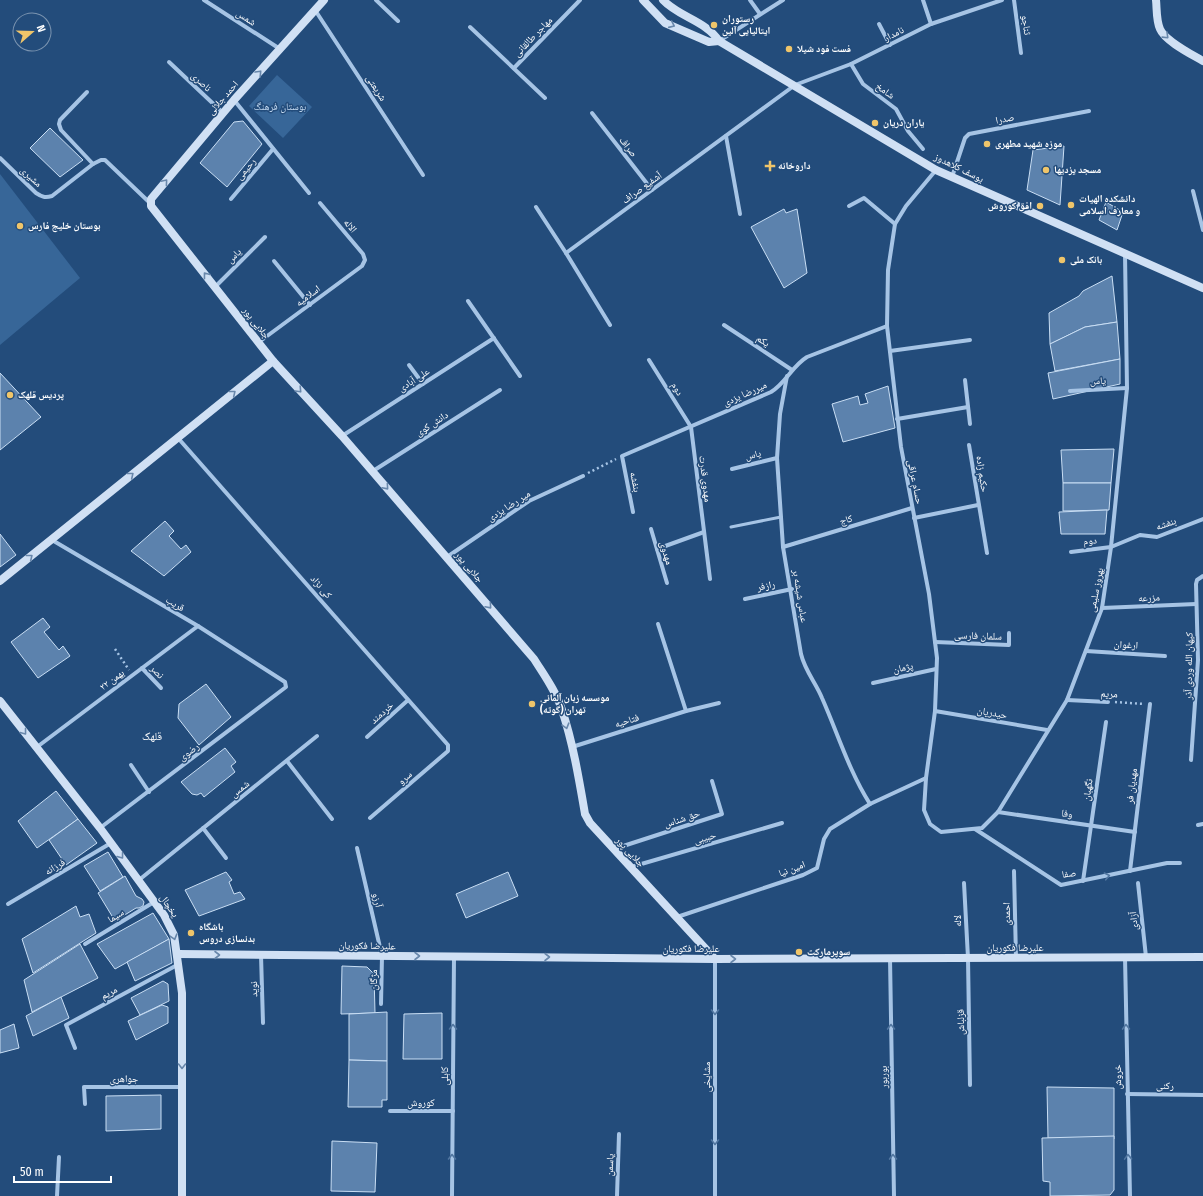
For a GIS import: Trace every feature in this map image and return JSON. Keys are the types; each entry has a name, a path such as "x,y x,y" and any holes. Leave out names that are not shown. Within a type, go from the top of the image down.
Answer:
{"street":[{"name":"شمس","path":"204,0 280,50"},
{"name":"احمد جلالی","path":"150,203 151,199 234,100 324,0"},
{"path":"376,0 398,21"},
{"name":"مهاجر طالقانی","path":"514,68 580,0"},
{"name":"یوسف کلاهدوز","path":"643,0 665,23 709,42 719,41"},
{"name":"یوسف کلاهدوز","path":"663,0 669,7 709,29 719,41 936,170 1203,288"},
{"path":"750,0 760,14"},
{"path":"719,41 783,0"},
{"path":"923,0 931,24"},
{"name":"نامدار","path":"794,85 851,64 931,24 1002,0"},
{"name":"ثناجو","path":"1014,0 1021,53"},
{"path":"1156,0 1158,20 1165,36 1203,61"},
{"name":"شریعتی","path":"315,10 423,175"},
{"path":"878,24 890,45"},
{"name":"مهاجر طالقانی","path":"470,27 545,98"},
{"name":"ناصری","path":"169,62 223,113"},
{"name":"شامخ","path":"851,64 863,84 896,109 908,132 924,149"},
{"name":"آشفیع صراف","path":"566,253 794,85"},
{"path":"87,92 60,120 59,124 61,130 93,164 101,160 105,160 150,203"},
{"path":"234,100 310,193"},
{"name":"صدرا","path":"952,177 965,138 969,134 1089,111"},
{"name":"صراف","path":"592,113 652,190"},
{"path":"726,136 740,214"},
{"name":"رحیمی","path":"231,199 273,148"},
{"name":"مشیری","path":"0,158 41,197 52,196 93,164"},
{"name":"حسام عراقی","path":"924,810 926,778 934,712 936,669 935,642 929,594 912,508 897,419 887,326 888,270 895,224 906,206 936,170"},
{"path":"1193,191 1203,230"},
{"path":"849,206 864,198 895,224"},
{"name":"جلایی پور","path":"150,203 273,361 373,471 534,659 549,683 561,708 572,746 585,814 596,831 715,959"},
{"name":"الاله","path":"320,203 363,254 365,260"},
{"path":"536,207 610,325"},
{"name":"یاس","path":"215,287 265,237"},
{"name":"بهروز سلیمی","path":"924,810 927,818 936,830 948,832 975,829 985,826 998,812 1047,730 1067,700 1102,608 1112,547 1127,388 1125,254"},
{"name":"اسلامیه","path":"259,342 362,266 365,260"},
{"path":"274,261 310,305"},
{"path":"468,301 520,376"},
{"name":"یکم","path":"724,325 792,370"},
{"name":"میررضا یزدی","path":"622,456 771,392 800,361 807,357 887,326"},
{"name":"علی آبادی","path":"342,436 494,338"},
{"path":"890,351 970,340"},
{"name":"دوم","path":"649,360 691,427"},
{"path":"0,581 273,361"},
{"path":"409,365 423,384"},
{"name":"عباس شیشه بر","path":"787,376 780,414 777,458 783,547 792,589 804,666 822,697 857,784 870,804"},
{"path":"965,380 970,424"},
{"name":"یاس","path":"1070,391 1127,388"},
{"name":"دانش کوی","path":"373,471 500,390"},
{"path":"897,419 968,407"},
{"name":"مهدوی قدرت","path":"691,427 710,579"},
{"name":"کی نژاد","path":"178,438 449,748"},
{"name":"حکیم زاده","path":"969,445 987,554"},
{"name":"بنفشه","path":"622,456 633,512"},
{"name":"یاس","path":"732,469 777,458"},
{"name":"میر رضا یزدی","path":"447,557 529,501 583,476"},
{"name":"حکیم زاده","path":"914,518 978,505"},
{"name":"کاج","path":"783,547 912,508"},
{"name":"بنفشه","path":"1112,547 1140,535 1157,537 1203,519"},
{"name":"مهدوی","path":"651,529 667,583"},
{"path":"657,549 704,532"},
{"name":"قریب","path":"51,540 198,626 285,682 286,687"},
{"name":"دوم","path":"1071,552 1112,547"},
{"name":"کیهان الله وردی آذر","path":"1191,760 1198,660 1196,584 1197,580 1203,576"},
{"name":"رازفر","path":"745,600 792,589"},
{"name":"مزرعه","path":"1102,608 1196,604"},
{"path":"658,624 686,711"},
{"name":"۲۲ بهمن","path":"36,748 198,626"},
{"name":"سلمان فارسی","path":"935,642 1009,645 1009,633"},
{"name":"ارغوان","path":"1086,651 1165,656"},
{"name":"نصر","path":"142,668 161,688"},
{"name":"پژمان","path":"873,683 936,669"},
{"name":"رضوی","path":"100,828 286,687"},
{"name":"مریم","path":"1067,700 1108,702"},
{"name":"یخچال","path":"0,701 100,828 170,924 178,954 182,993 182,1196"},
{"name":"خردمند","path":"367,737 407,701"},
{"name":"فتاحیه","path":"572,746 719,702"},
{"name":"مهدیان فر","path":"1130,871 1150,704"},
{"name":"حیدریان","path":"934,712 1047,730"},
{"name":"نگهبان","path":"1083,880 1106,722"},
{"name":"شمس","path":"139,880 317,736"},
{"name":"سرو","path":"370,818 449,748"},
{"path":"287,761 332,819"},
{"path":"131,765 149,792"},
{"name":"امین نیا","path":"677,917 803,875 816,868 826,833 870,804 926,778"},
{"name":"حق شناس","path":"614,849 722,814 712,781"},
{"name":"وفا","path":"998,812 1135,832"},
{"name":"حبیبی","path":"631,867 782,823"},
{"path":"203,828 226,858"},
{"name":"صفا","path":"975,829 1061,885 1167,863 1180,863"},
{"name":"فرزانه","path":"8,904 111,843"},
{"name":"آرزو","path":"357,848 382,956"},
{"name":"احمدی","path":"1014,871 1016,958"},
{"name":"لاله","path":"964,883 968,958"},
{"name":"آزادی","path":"1138,883 1146,957"},
{"name":"سیما","path":"85,944 155,902"},
{"name":"علیرضا فکوریان","path":"178,954 715,959 1203,957"},
{"name":"نوید","path":"261,955 262,1023"},
{"name":"مژگان","path":"381,1004 382,956"},
{"name":"کابلی","path":"452,1196 454,957"},
{"name":"خروش","path":"1125,957 1126,1094 1130,1196"},
{"name":"بوربور","path":"890,958 894,1196"},
{"name":"قزلباش","path":"968,958 970,1085"},
{"name":"مشایخی","path":"715,959 715,1196"},
{"name":"مریم","path":"75,1048 66,1025 179,964"},
{"name":"جواهری","path":"85,1104 84,1087 182,1087"},
{"name":"رکنی","path":"1126,1094 1203,1095"},
{"name":"کوروش","path":"390,1111 453,1111"},
{"name":"یاسمن","path":"617,1196 619,1134"},
{"path":"57,1196 59,1157"}],"lane":[{"path":"731,527 781,517"}],"path":[{"path":"583,476 622,456"},
{"path":"115,649 133,675"},
{"name":"مریم","path":"1108,702 1150,704"}],"green space":[{"name":"بوستان فرهنگ","path":"277,75 312,107 283,138 249,106"},
{"name":"بوستان خلیج فارس","path":"0,174 80,278 0,345"}],"building":[{"path":"243,121 262,144 227,187 200,163 234,122"},
{"path":"50,128 83,160 60,177 30,148"},
{"name":"مسجد یزدیها","path":"1064,146 1060,205 1027,190 1033,150"},
{"path":"1106,202 1123,212 1117,230 1099,220"},
{"path":"784,209 786,213 797,209 807,273 784,288 751,227"},
{"path":"1112,276 1117,322 1085,327 1050,344 1049,313 1079,296 1083,291"},
{"path":"1117,322 1120,359 1055,371 1050,344 1085,327"},
{"path":"1120,359 1120,384 1053,399 1048,373"},
{"name":"پردیس قلهک","path":"0,373 41,417 0,450"},
{"path":"888,386 895,428 843,442 832,404 858,396 860,405 868,403 865,394"},
{"path":"1114,449 1111,483 1063,483 1061,450"},
{"path":"1063,483 1111,483 1109,510 1063,511"},
{"path":"1107,510 1105,534 1061,534 1059,512"},
{"path":"165,521 174,531 169,536 181,549 186,545 191,552 164,576 131,551"},
{"path":"0,534 16,555 0,567"},
{"path":"43,618 50,627 44,632 59,650 63,646 70,656 38,678 11,642"},
{"path":"206,684 231,717 199,745 178,718 179,704"},
{"path":"225,748 236,762 231,766 235,772 204,797 201,793 197,795 192,794 181,782"},
{"path":"56,791 78,819 37,848 18,821"},
{"path":"78,819 97,843 66,865 49,840"},
{"path":"108,852 123,877 100,891 84,866"},
{"path":"226,872 232,880 229,882 234,894 240,892 245,899 199,916 185,890"},
{"path":"508,872 518,896 466,918 456,894"},
{"path":"125,876 136,896 144,902 143,906 136,908 115,921 98,893"},
{"path":"76,906 80,917 89,914 96,933 33,973 22,939"},
{"path":"153,913 169,939 115,969 97,944"},
{"path":"169,939 172,963 135,981 127,962"},
{"path":"80,944 98,978 32,1012 24,980"},
{"path":"342,966 367,967 374,974 375,1013 341,1014"},
{"path":"163,981 168,984 169,1001 140,1015 131,998"},
{"path":"61,997 69,1018 33,1036 26,1016"},
{"path":"162,1005 168,1007 168,1023 136,1040 128,1021"},
{"path":"387,1012 387,1061 349,1060 349,1014"},
{"path":"442,1013 442,1059 403,1059 404,1014"},
{"path":"14,1024 19,1048 0,1053 0,1030"},
{"path":"349,1060 387,1061 387,1100 382,1100 382,1107 348,1107"},
{"path":"1047,1087 1114,1088 1114,1139 1048,1138"},
{"path":"161,1095 161,1129 106,1131 106,1096"},
{"path":"1114,1136 1114,1190 1110,1195 1050,1196 1050,1182 1043,1181 1042,1138"},
{"path":"332,1141 377,1143 375,1192 331,1191"}],"place":[{"name":"رستوران ایتالیایی آلین","path":"714,25"},
{"name":"فست فود شیلا","path":"789,49"},
{"name":"یاران دریان","path":"875,123"},
{"name":"موزه شهید مطهری","path":"987,144"},
{"name":"داروخانه","path":"770,166"},
{"name":"مسجد یزدیها","path":"1046,170"},
{"name":"دانشکده الهیات و معارف اسلامی","path":"1071,205"},
{"name":"افق کوروش","path":"1040,206"},
{"name":"بوستان خلیج فارس","path":"20,226"},
{"name":"بانک ملی","path":"1062,260"},
{"name":"پردیس قلهک","path":"10,395"},
{"name":"موسسه زبان آلمانی تهران (گوته)","path":"532,704"},
{"name":"باشگاه بدنسازی دروس","path":"191,933"},
{"name":"سوپرمارکت","path":"799,952"}],"district":[{"name":"قلهک","path":"152,736"}]}
